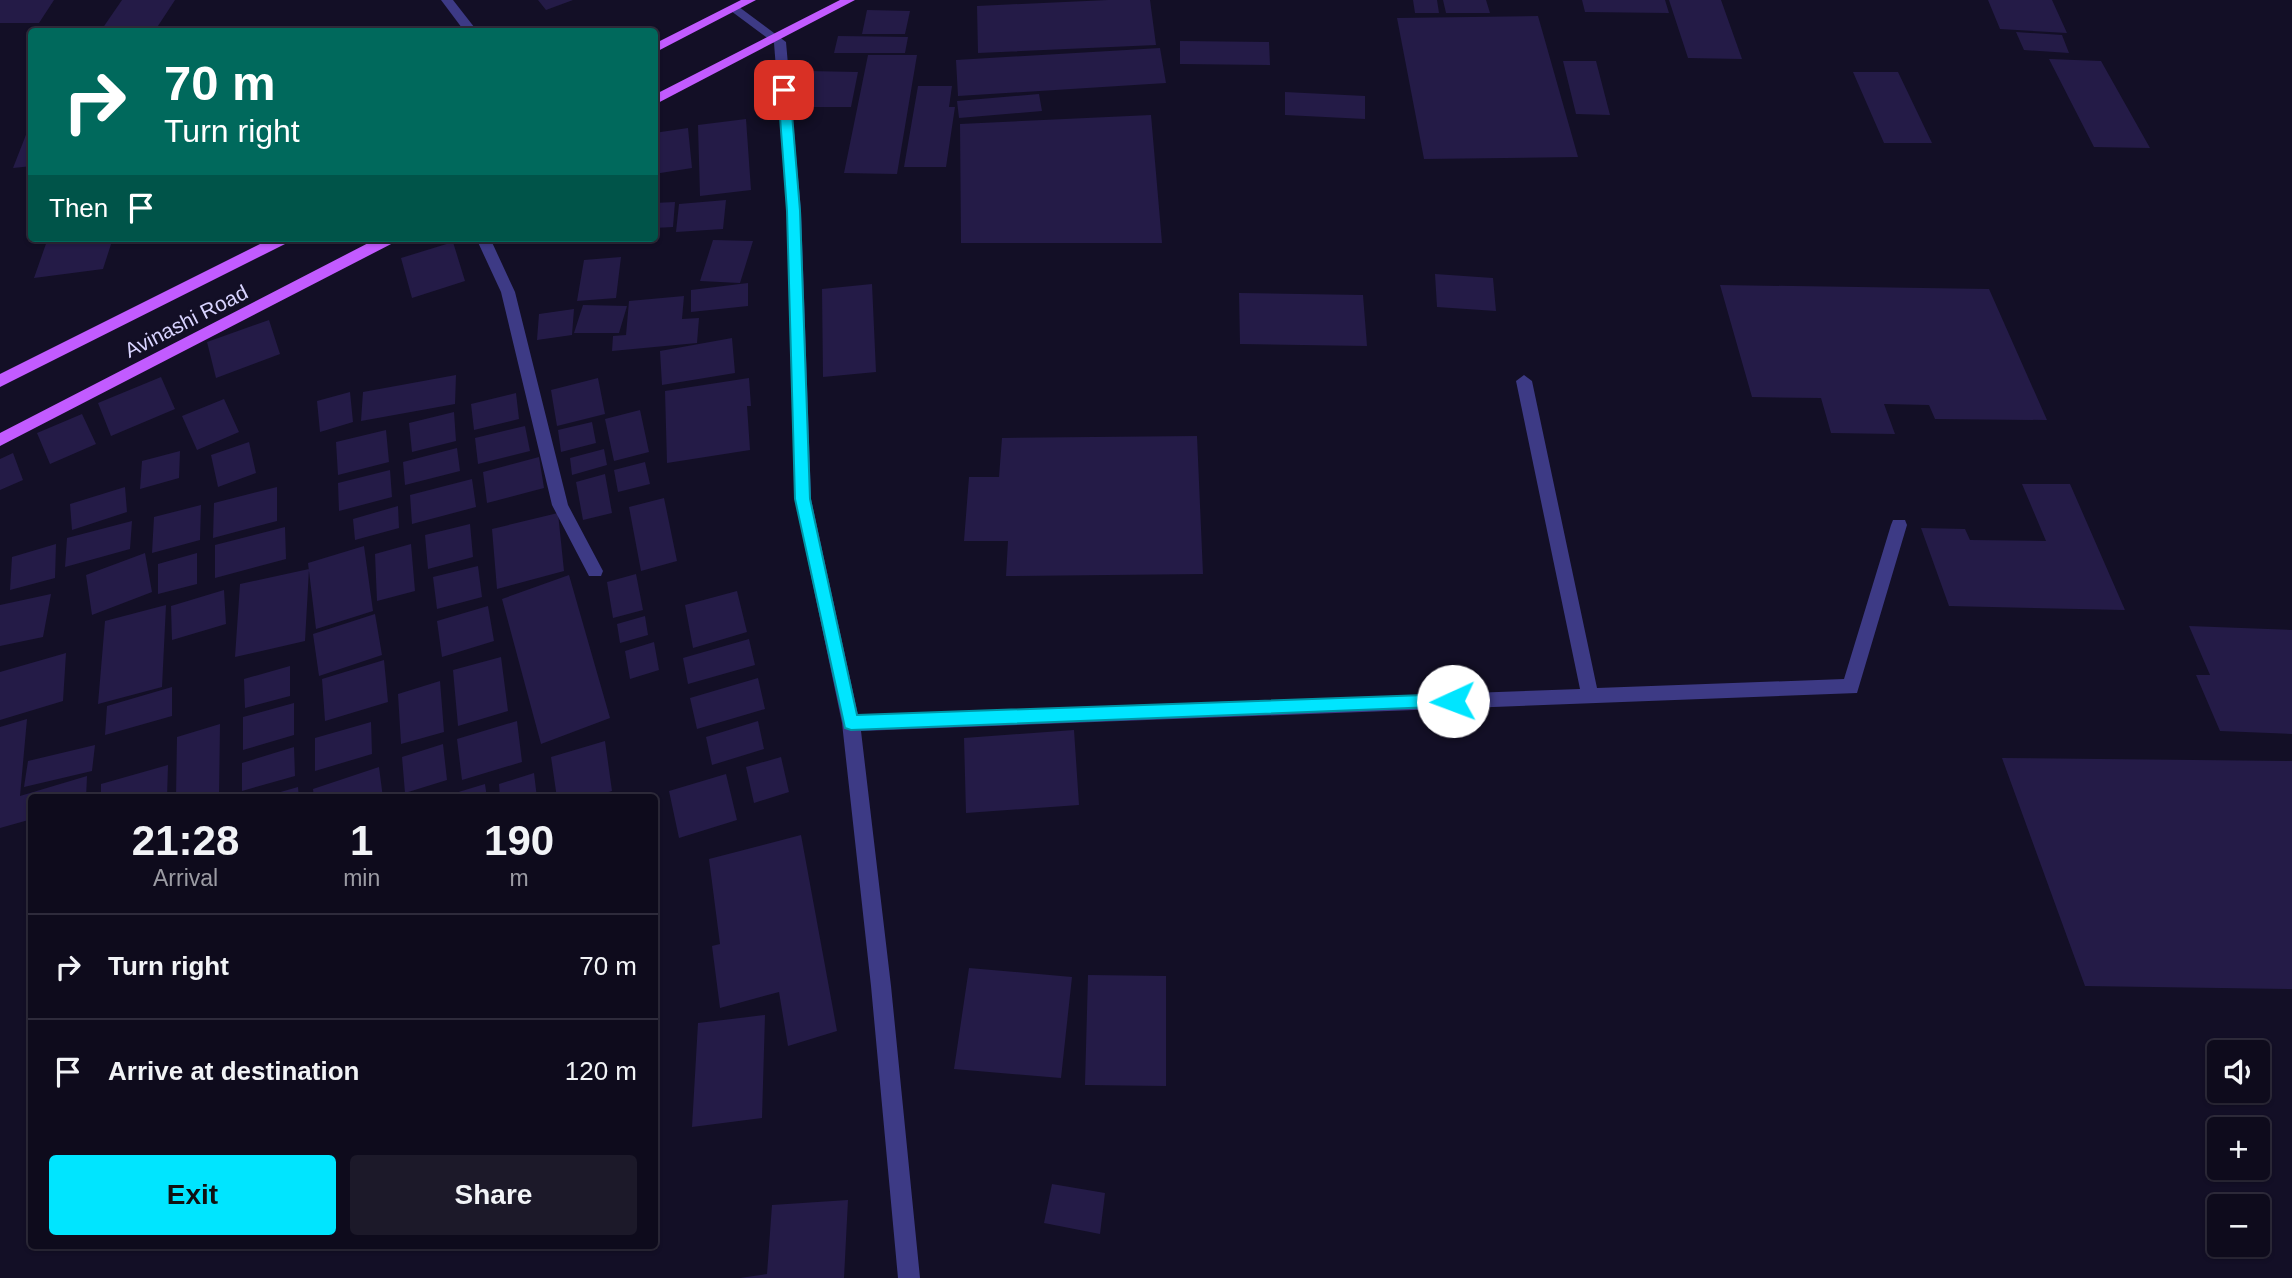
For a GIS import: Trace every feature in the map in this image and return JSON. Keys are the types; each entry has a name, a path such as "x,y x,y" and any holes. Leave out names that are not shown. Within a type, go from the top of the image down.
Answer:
{"main road":[{"path":"658,48 750,0"},
{"path":"658,99 849,0"},
{"name":"Avinashi Road","path":"0,381 276,242"},
{"name":"Avinashi Road","path":"0,440 382,242"}],"street":[{"path":"447,0 469,28"},
{"path":"735,8 780,42 793,211 803,499 851,723 881,986 909,1278"},
{"path":"485,242 508,292 560,505 595,571"},
{"path":"1524,381 1590,696"},
{"path":"851,723 1851,687 1899,525"}],"building":[{"path":"0,0 54,0 39,23 0,23"},
{"path":"122,0 175,0 157,28 103,28"},
{"path":"538,0 573,0 546,10"},
{"path":"1150,0 1156,45 978,53 977,6"},
{"path":"1413,0 1437,0 1439,13 1415,13"},
{"path":"1443,0 1486,0 1490,13 1446,13"},
{"path":"1582,0 1665,0 1669,13 1585,12"},
{"path":"1669,0 1721,0 1742,59 1688,58"},
{"path":"1988,0 2052,0 2067,33 2000,29"},
{"path":"867,10 910,11 905,34 862,34"},
{"path":"1538,16 1578,157 1424,159 1397,18"},
{"path":"2016,32 2062,35 2069,53 2024,50"},
{"path":"838,36 908,37 905,53 834,53"},
{"path":"1180,41 1269,42 1270,65 1180,64"},
{"path":"1160,48 1166,83 958,96 956,60"},
{"path":"868,55 917,55 897,174 844,173"},
{"path":"2049,59 2101,61 2150,148 2094,147"},
{"path":"1563,61 1596,61 1610,115 1576,114"},
{"path":"807,71 858,72 851,107 799,107"},
{"path":"1853,72 1898,72 1932,143 1884,143"},
{"path":"918,86 952,86 949,107 955,107 946,167 904,167"},
{"path":"1285,92 1365,96 1365,119 1285,115"},
{"path":"1039,94 1042,111 959,118 957,101"},
{"path":"1151,115 1162,243 961,243 960,124"},
{"path":"746,119 751,190 700,196 698,125"},
{"path":"688,128 692,168 658,173 658,132"},
{"path":"28,130 28,166 13,168"},
{"path":"726,200 723,229 676,232 679,204"},
{"path":"675,202 673,227 658,228 658,203"},
{"path":"713,240 753,241 740,283 700,281"},
{"path":"47,242 112,242 103,269 34,278"},
{"path":"453,242 465,281 412,298 401,258"},
{"path":"621,257 616,298 577,301 584,260"},
{"path":"1435,274 1493,278 1496,311 1437,307"},
{"path":"748,283 748,306 691,312 691,290"},
{"path":"872,284 876,372 823,377 822,289"},
{"path":"1720,285 1989,289 2047,420 1935,419 1929,405 1884,404 1895,434 1831,433 1821,398 1752,397"},
{"path":"1239,293 1363,295 1367,346 1240,344"},
{"path":"684,296 682,319 699,318 697,343 612,351 613,336 626,335 629,301"},
{"path":"583,305 627,306 619,333 574,333"},
{"path":"574,309 572,335 537,340 539,314"},
{"path":"269,320 280,354 216,378 207,342"},
{"path":"732,338 735,373 662,385 660,351"},
{"path":"456,375 455,404 361,421 363,392"},
{"path":"161,377 175,409 111,436 98,403"},
{"path":"598,378 605,414 557,426 551,390"},
{"path":"749,378 751,406 747,406 750,450 667,463 665,391"},
{"path":"350,392 353,422 320,432 317,401"},
{"path":"516,393 519,419 474,430 471,404"},
{"path":"224,399 239,432 197,450 182,416"},
{"path":"640,410 649,452 614,461 605,419"},
{"path":"454,412 456,441 412,452 409,423"},
{"path":"82,414 96,444 50,464 37,433"},
{"path":"592,422 596,443 561,452 558,430"},
{"path":"525,426 530,451 478,464 475,438"},
{"path":"386,430 389,462 338,475 336,442"},
{"path":"1197,436 1203,574 1006,576 1008,541 964,541 969,477 999,477 1002,438"},
{"path":"249,442 256,473 218,487 211,455"},
{"path":"457,448 460,471 405,485 403,462"},
{"path":"604,449 607,465 572,475 570,458"},
{"path":"180,451 179,478 140,489 142,461"},
{"path":"13,453 23,480 0,490 0,459"},
{"path":"539,457 544,488 487,503 483,472"},
{"path":"645,462 650,484 618,492 614,470"},
{"path":"390,470 392,497 339,511 338,483"},
{"path":"605,474 612,513 583,520 576,482"},
{"path":"472,479 476,507 412,524 410,495"},
{"path":"2022,484 2070,484 2125,610 1949,606 1921,528 1965,529 1970,540 2046,541"},
{"path":"125,487 127,512 72,530 70,504"},
{"path":"277,487 277,521 213,538 214,503"},
{"path":"664,498 677,561 641,571 629,507"},
{"path":"201,505 200,540 152,553 154,517"},
{"path":"398,506 399,528 355,540 353,519"},
{"path":"558,513 564,571 497,589 492,529"},
{"path":"132,521 130,549 65,567 67,538"},
{"path":"470,524 473,557 428,569 425,535"},
{"path":"285,527 286,559 215,578 215,545"},
{"path":"56,544 55,578 10,590 12,557"},
{"path":"411,544 415,591 377,601 375,554"},
{"path":"364,546 373,611 316,629 308,563"},
{"path":"145,553 152,592 92,615 86,575"},
{"path":"197,553 197,584 158,594 158,564"},
{"path":"478,566 482,597 437,609 433,577"},
{"path":"309,569 305,641 235,657 240,584"},
{"path":"636,574 643,610 613,618 607,582"},
{"path":"569,575 610,718 541,744 502,599"},
{"path":"224,590 226,624 172,640 171,606"},
{"path":"737,591 747,632 693,648 685,605"},
{"path":"51,594 43,637 0,646 0,605"},
{"path":"166,605 162,687 98,704 105,621"},
{"path":"488,606 494,641 442,657 437,621"},
{"path":"375,614 382,655 319,676 313,634"},
{"path":"645,616 648,635 620,643 617,624"},
{"path":"2189,626 2292,630 2292,734 2220,731 2196,675 2210,675"},
{"path":"749,639 755,665 688,684 683,658"},
{"path":"654,642 659,670 630,679 625,651"},
{"path":"66,653 63,701 0,720 0,672"},
{"path":"501,657 508,711 458,726 453,670"},
{"path":"384,660 388,702 325,721 322,679"},
{"path":"290,666 290,696 245,708 244,679"},
{"path":"758,678 765,709 697,729 690,698"},
{"path":"440,681 444,732 401,744 398,694"},
{"path":"172,687 172,716 105,735 107,706"},
{"path":"294,703 294,735 243,750 243,717"},
{"path":"27,719 20,796 87,776 86,794 28,794 28,820 0,828 0,727"},
{"path":"517,721 522,762 462,780 457,739"},
{"path":"758,721 764,749 712,765 706,737"},
{"path":"371,722 372,754 315,771 315,738"},
{"path":"220,724 219,794 176,794 177,737"},
{"path":"1074,730 1079,805 966,813 964,738"},
{"path":"605,741 612,791 602,794 556,794 551,757"},
{"path":"443,744 447,780 405,793 402,757"},
{"path":"95,745 92,771 24,787 28,761"},
{"path":"294,747 295,776 242,791 242,763"},
{"path":"781,757 789,792 754,803 746,767"},
{"path":"2002,758 2292,761 2292,989 2085,986"},
{"path":"168,765 167,794 101,794 101,784"},
{"path":"379,767 382,794 314,794 313,789"},
{"path":"534,773 537,794 500,794 499,784"},
{"path":"726,774 737,820 679,838 669,791"},
{"path":"485,784 486,794 452,794"},
{"path":"298,787 299,794 274,794"},
{"path":"801,835 837,1031 788,1046 779,992 720,1008 712,946 720,944 709,859"},
{"path":"969,968 1072,977 1061,1078 954,1069"},
{"path":"1088,975 1166,976 1166,1086 1085,1085"},
{"path":"765,1015 762,1118 692,1127 698,1023"},
{"path":"1052,1184 1105,1193 1100,1234 1044,1223"},
{"path":"848,1200 844,1278 740,1278 767,1274 772,1205"}],"route":[{"path":"784,90 793,211 803,499 851,723 1453,701"}]}
